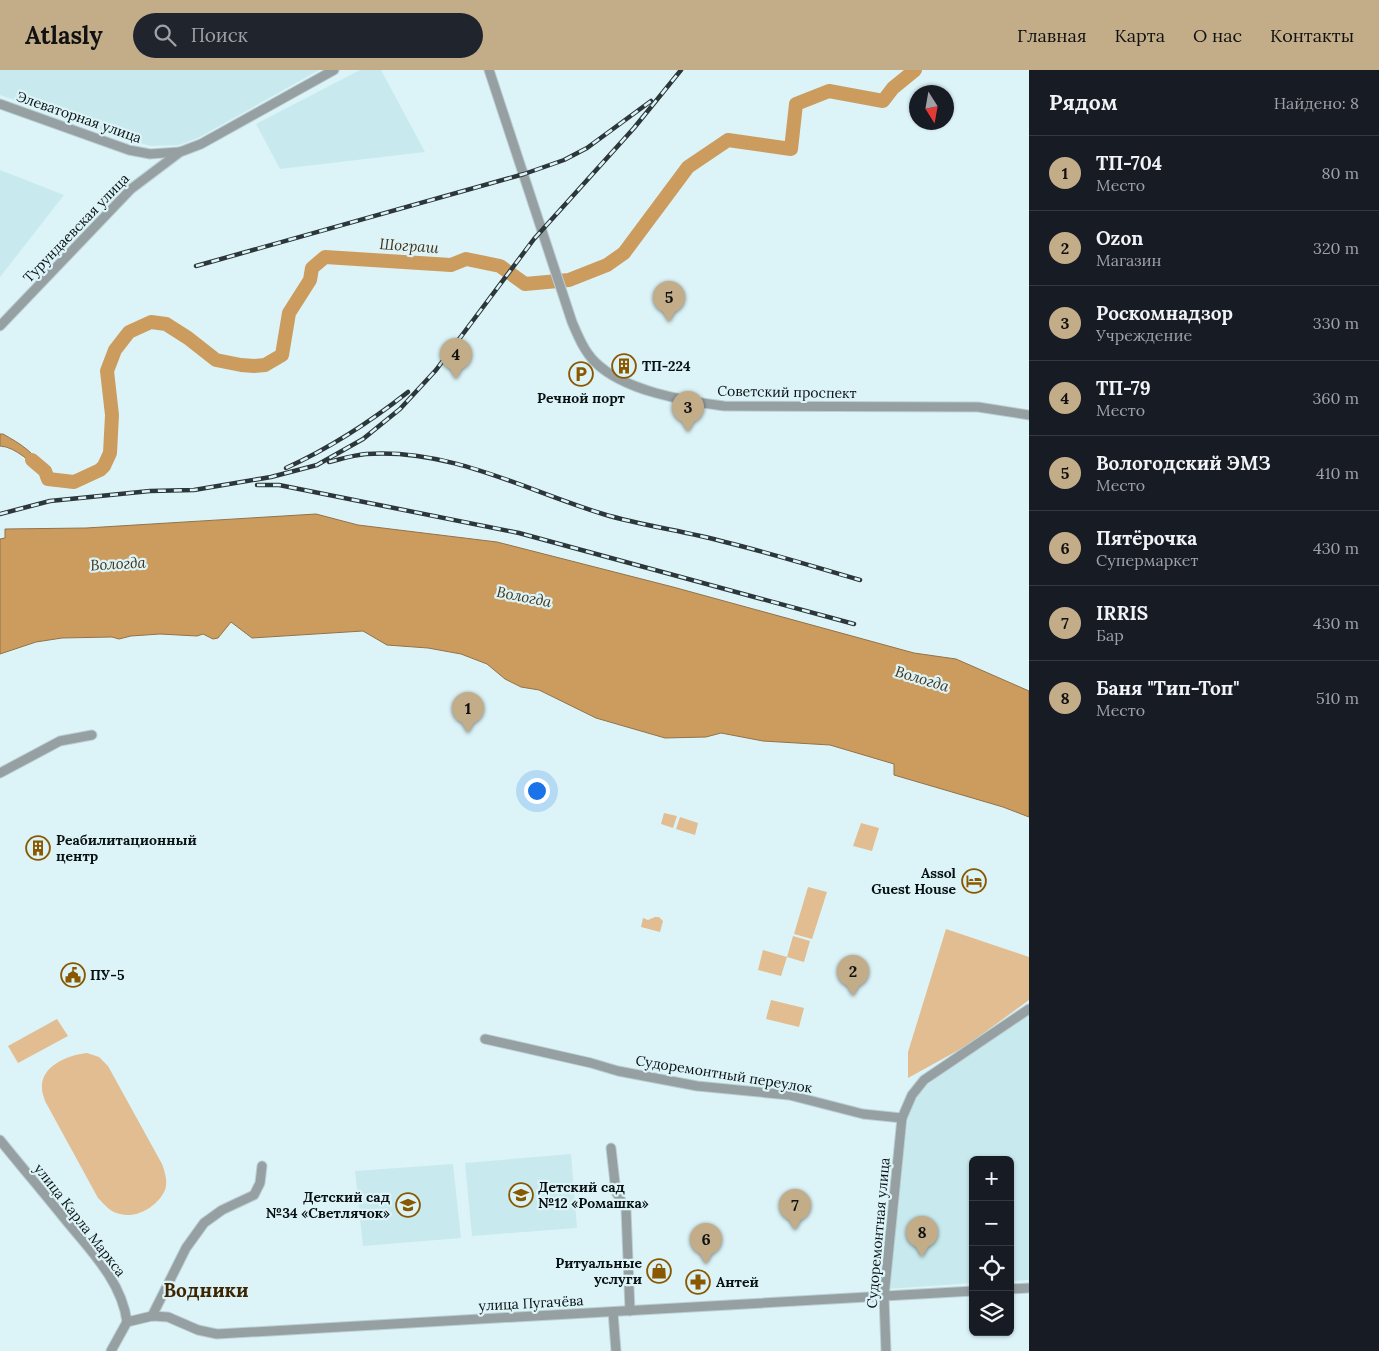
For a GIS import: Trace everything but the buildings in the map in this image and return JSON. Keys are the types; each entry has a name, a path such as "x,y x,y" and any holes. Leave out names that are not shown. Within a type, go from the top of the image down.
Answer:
{"street":[{"name":"Турундаевская улица","path":"0,326 131,189 180,152 200,144 334,70"},
{"name":"Советский проспект","path":"489,70 564,299 580,339 596,362 610,373 646,390 688,402 729,406 978,407 1029,416"},
{"name":"Элеваторная улица","path":"0,104 129,150 150,154 180,152"},
{"path":"0,773 60,741 92,735"},
{"name":"Судоремонтная улица","path":"886,1351 884,1296 902,1118 912,1095 924,1080 1029,1009"},
{"name":"Судоремонтный переулок","path":"485,1039 618,1071 697,1086 789,1095 863,1114 902,1118"},
{"name":"улица Карла Маркса","path":"0,1140 106,1271 122,1299 127,1322"},
{"path":"611,1148 616,1192 626,1209 630,1311"},
{"path":"152,1316 186,1248 204,1224 222,1210 254,1194 260,1183 262,1166"},
{"path":"1014,1289 1029,1288"},
{"name":"улица Пугачёва","path":"127,1322 152,1316 168,1317 198,1330 217,1334 969,1291"},
{"path":"614,1312 616,1351"},
{"path":"111,1351 127,1322"}],"shaded area":[{"path":"0,70 319,70 198,138 179,145 151,146 0,95"},
{"path":"360,70 381,70 425,152 280,169 256,124"},
{"path":"0,170 64,195 0,277"},
{"path":"664,813 677,816 673,828 661,824"},
{"path":"680,817 698,823 695,835 676,829"},
{"path":"861,823 879,828 872,851 853,846"},
{"path":"808,887 827,892 812,939 794,934"},
{"path":"659,917 663,921 660,932 641,927 643,918 648,920"},
{"path":"946,929 1029,957 1029,1000 966,1046 908,1078 908,1052"},
{"path":"793,936 810,941 804,962 787,957"},
{"path":"763,950 787,957 781,976 758,970"},
{"path":"771,1000 804,1008 799,1027 766,1019"},
{"path":"1029,1014 1029,1280 1014,1281 1014,1156 969,1156 969,1283 886,1289 908,1117 918,1096 927,1085"},
{"path":"57,1019 68,1036 18,1063 8,1046"},
{"path":"87,1053 99,1057 108,1066 163,1167 166,1187 162,1196 152,1206 140,1213 127,1215 113,1212 98,1198 45,1101 42,1091 43,1081 50,1068 64,1059"},
{"name":"Детский сад №12 «Ромашка»","path":"571,1154 577,1228 472,1236 465,1163"},
{"name":"Детский сад №34 «Светлячок»","path":"453,1164 461,1238 363,1246 355,1171"}],"water":[{"path":"0,434 22,445 37,459 45,471 12,449 0,446"},
{"name":"Вологда","path":"316,514 358,525 497,542 673,587 914,653 956,659 1029,691 1029,817 1003,807 894,775 894,764 830,745 763,741 721,733 706,737 665,738 596,718 539,690 521,687 505,679 487,664 461,654 428,648 387,645 363,631 252,638 231,622 218,638 213,639 203,634 197,636 160,634 131,636 119,639 112,637 62,638 36,642 0,654 0,539 5,538 5,529 86,528"}],"waterway":[{"name":"Шограш","path":"32,460 45,471 48,479 74,482 100,470 104,466 110,453 112,415 107,371 115,350 129,332 151,322 166,324 216,360 241,365 265,365 282,355 289,313 310,280 312,268 325,257 451,265 466,259 500,266 525,284 569,280 607,265 624,253 688,167 728,140 791,149 796,104 829,91 883,101 893,88 915,70"}],"railway":[{"path":"0,514 50,501 150,491 194,490 271,477 317,465 363,439 400,409 436,370 534,239 634,128 681,70"},
{"path":"196,266 524,174 564,160 587,148 651,101"},
{"path":"286,468 349,434 408,392"},
{"path":"329,462 366,454 428,457 487,473 603,514 742,546 860,580"},
{"path":"257,485 279,485 519,533 854,624"}],"place":[{"name":"Вологодский ЭМЗ","path":"669,322"},
{"name":"ТП-224","path":"624,366"},
{"name":"Речной порт","path":"581,374"},
{"name":"ТП-79","path":"456,379"},
{"name":"Роскомнадзор","path":"688,432"},
{"name":"ТП-704","path":"468,733"},
{"name":"Реабилитационный центр","path":"38,848"},
{"name":"Assol Guest House","path":"974,881"},
{"name":"ПУ-5","path":"73,975"},
{"name":"Ozon","path":"853,996"},
{"name":"Детский сад №12 «Ромашка»","path":"521,1195"},
{"name":"Детский сад №34 «Светлячок»","path":"408,1205"},
{"name":"IRRIS","path":"795,1230"},
{"name":"Баня \"Тип-Топ\"","path":"922,1257"},
{"name":"Пятёрочка","path":"706,1264"},
{"name":"Ритуальные услуги","path":"659,1271"},
{"name":"Антей","path":"698,1282"}],"district":[{"name":"Водники","path":"206,1290"}]}
